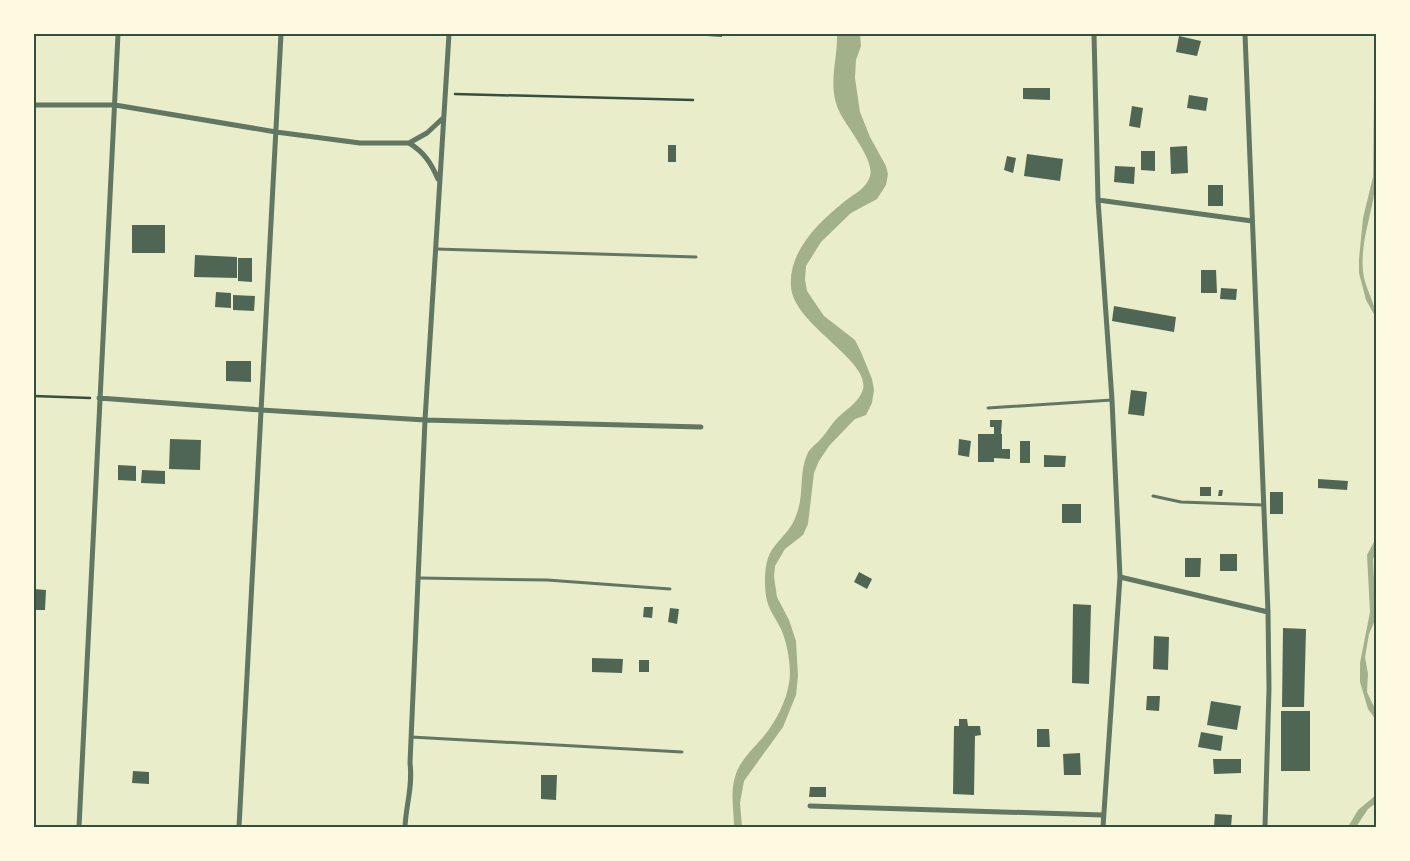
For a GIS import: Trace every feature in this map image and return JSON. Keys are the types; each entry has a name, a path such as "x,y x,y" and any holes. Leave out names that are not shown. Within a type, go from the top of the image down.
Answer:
{"street":[{"path":"79,827 118,34"},
{"path":"239,827 281,34"},
{"path":"405,827 406,809 411,785 411,736 425,420 448,34"},
{"path":"1094,34 1098,200 1112,400 1120,577 1103,827"},
{"path":"1245,34 1268,612 1269,708 1265,827"},
{"path":"34,105 115,105 341,141 409,143 428,133 442,119"},
{"path":"409,143 425,155 439,181"},
{"path":"1098,200 1252,221"},
{"path":"99,398 425,420 701,427"},
{"path":"1120,577 1268,612"},
{"path":"810,806 1103,815"}],"lane":[{"path":"435,249 696,257"},
{"path":"988,408 1112,400"},
{"path":"1153,496 1181,502 1264,505"},
{"path":"418,578 547,580 670,589"},
{"path":"411,736 682,752"}],"path":[{"path":"445,94 693,100"},
{"path":"34,396 99,398"}],"shaded area":[{"path":"837,34 860,34 861,46 856,60 855,78 860,112 888,174 886,185 877,199 851,213 821,242 806,266 805,280 807,291 824,316 855,340 872,379 874,390 872,403 866,415 855,419 829,446 819,461 814,473 808,524 803,535 785,549 775,566 774,577 777,597 789,620 796,641 798,676 796,695 783,727 744,781 740,803 742,827 734,827 733,789 737,771 743,760 773,724 786,697 790,677 785,641 766,596 765,577 768,558 795,519 799,506 803,469 808,453 837,419 858,399 863,389 862,378 855,366 804,315 795,301 791,287 791,274 795,261 807,238 825,218 863,187 870,176 868,161 864,152 839,111 836,101 833,82"},
{"path":"1376,79 1376,179 1363,247 1363,271 1376,318 1366,300 1359,273 1359,259 1363,218 1373,177"},
{"path":"1376,538 1376,552 1373,559 1376,618 1369,634 1365,657 1368,674 1367,692 1376,711 1376,720 1368,709 1360,682 1360,663 1370,612 1367,555"},
{"path":"1376,795 1376,803 1368,809 1356,827 1348,827 1358,810"}],"building":[{"path":"722,34 722,37 692,35"},
{"path":"1179,36 1201,41 1197,56 1176,52"},
{"path":"1023,88 1050,88 1050,100 1023,99"},
{"path":"1189,95 1208,98 1206,111 1187,108"},
{"path":"1132,106 1143,108 1140,128 1129,126"},
{"path":"668,145 676,145 676,162 668,162"},
{"path":"1187,146 1188,173 1171,174 1170,147"},
{"path":"1141,151 1155,151 1155,171 1141,170"},
{"path":"1027,154 1063,159 1060,181 1024,176"},
{"path":"1007,156 1016,158 1013,173 1004,170"},
{"path":"1115,166 1135,167 1134,184 1114,182"},
{"path":"1208,185 1223,185 1223,206 1208,206"},
{"path":"132,225 165,225 165,253 132,253"},
{"path":"195,255 237,257 237,278 194,277"},
{"path":"238,258 252,258 252,282 238,281"},
{"path":"1201,270 1216,270 1217,293 1201,293"},
{"path":"1221,288 1237,289 1236,300 1220,299"},
{"path":"216,292 231,293 231,308 215,307"},
{"path":"233,295 255,296 254,311 233,310"},
{"path":"1114,306 1176,317 1174,332 1112,321"},
{"path":"226,361 251,361 251,382 226,381"},
{"path":"1131,390 1147,392 1144,416 1128,414"},
{"path":"990,420 1002,420 1002,449 1010,449 1010,459 994,458 994,462 978,462 978,434 994,434 994,427 990,427"},
{"path":"170,439 201,440 200,470 169,469"},
{"path":"959,439 971,441 969,457 958,455"},
{"path":"1020,441 1030,441 1030,463 1020,463"},
{"path":"1044,455 1066,456 1065,467 1044,467"},
{"path":"118,465 136,466 136,481 118,480"},
{"path":"142,470 165,471 165,484 141,483"},
{"path":"1318,479 1348,481 1347,490 1318,488"},
{"path":"1200,487 1211,487 1211,496 1200,496"},
{"path":"1219,490 1223,490 1222,496 1218,496"},
{"path":"1270,492 1283,492 1283,514 1270,514"},
{"path":"1062,504 1081,504 1081,523 1062,523"},
{"path":"1220,554 1237,554 1237,571 1220,571"},
{"path":"1185,558 1201,558 1200,577 1185,577"},
{"path":"859,572 872,579 867,589 854,582"},
{"path":"34,589 46,590 45,610 34,610"},
{"path":"1073,604 1091,605 1089,684 1072,683"},
{"path":"644,607 653,607 652,618 643,617"},
{"path":"670,608 679,609 677,624 668,622"},
{"path":"1283,628 1306,629 1304,707 1282,707"},
{"path":"1154,636 1169,637 1168,670 1153,669"},
{"path":"592,658 623,659 622,673 592,672"},
{"path":"639,660 649,660 649,672 639,672"},
{"path":"1147,696 1160,696 1159,711 1146,710"},
{"path":"1211,701 1241,706 1237,730 1207,725"},
{"path":"1281,711 1310,711 1310,771 1281,771"},
{"path":"959,719 967,719 968,726 980,726 981,735 975,736 974,795 953,794 954,726 959,726"},
{"path":"1037,729 1049,729 1050,747 1037,747"},
{"path":"1201,732 1223,736 1221,751 1198,747"},
{"path":"1080,753 1081,775 1064,775 1063,754"},
{"path":"1213,759 1241,759 1241,773 1214,774"},
{"path":"133,771 149,772 149,784 132,783"},
{"path":"541,775 557,775 556,800 541,799"},
{"path":"810,787 826,787 826,797 809,797"},
{"path":"1215,814 1232,815 1231,827 1214,827"}]}
